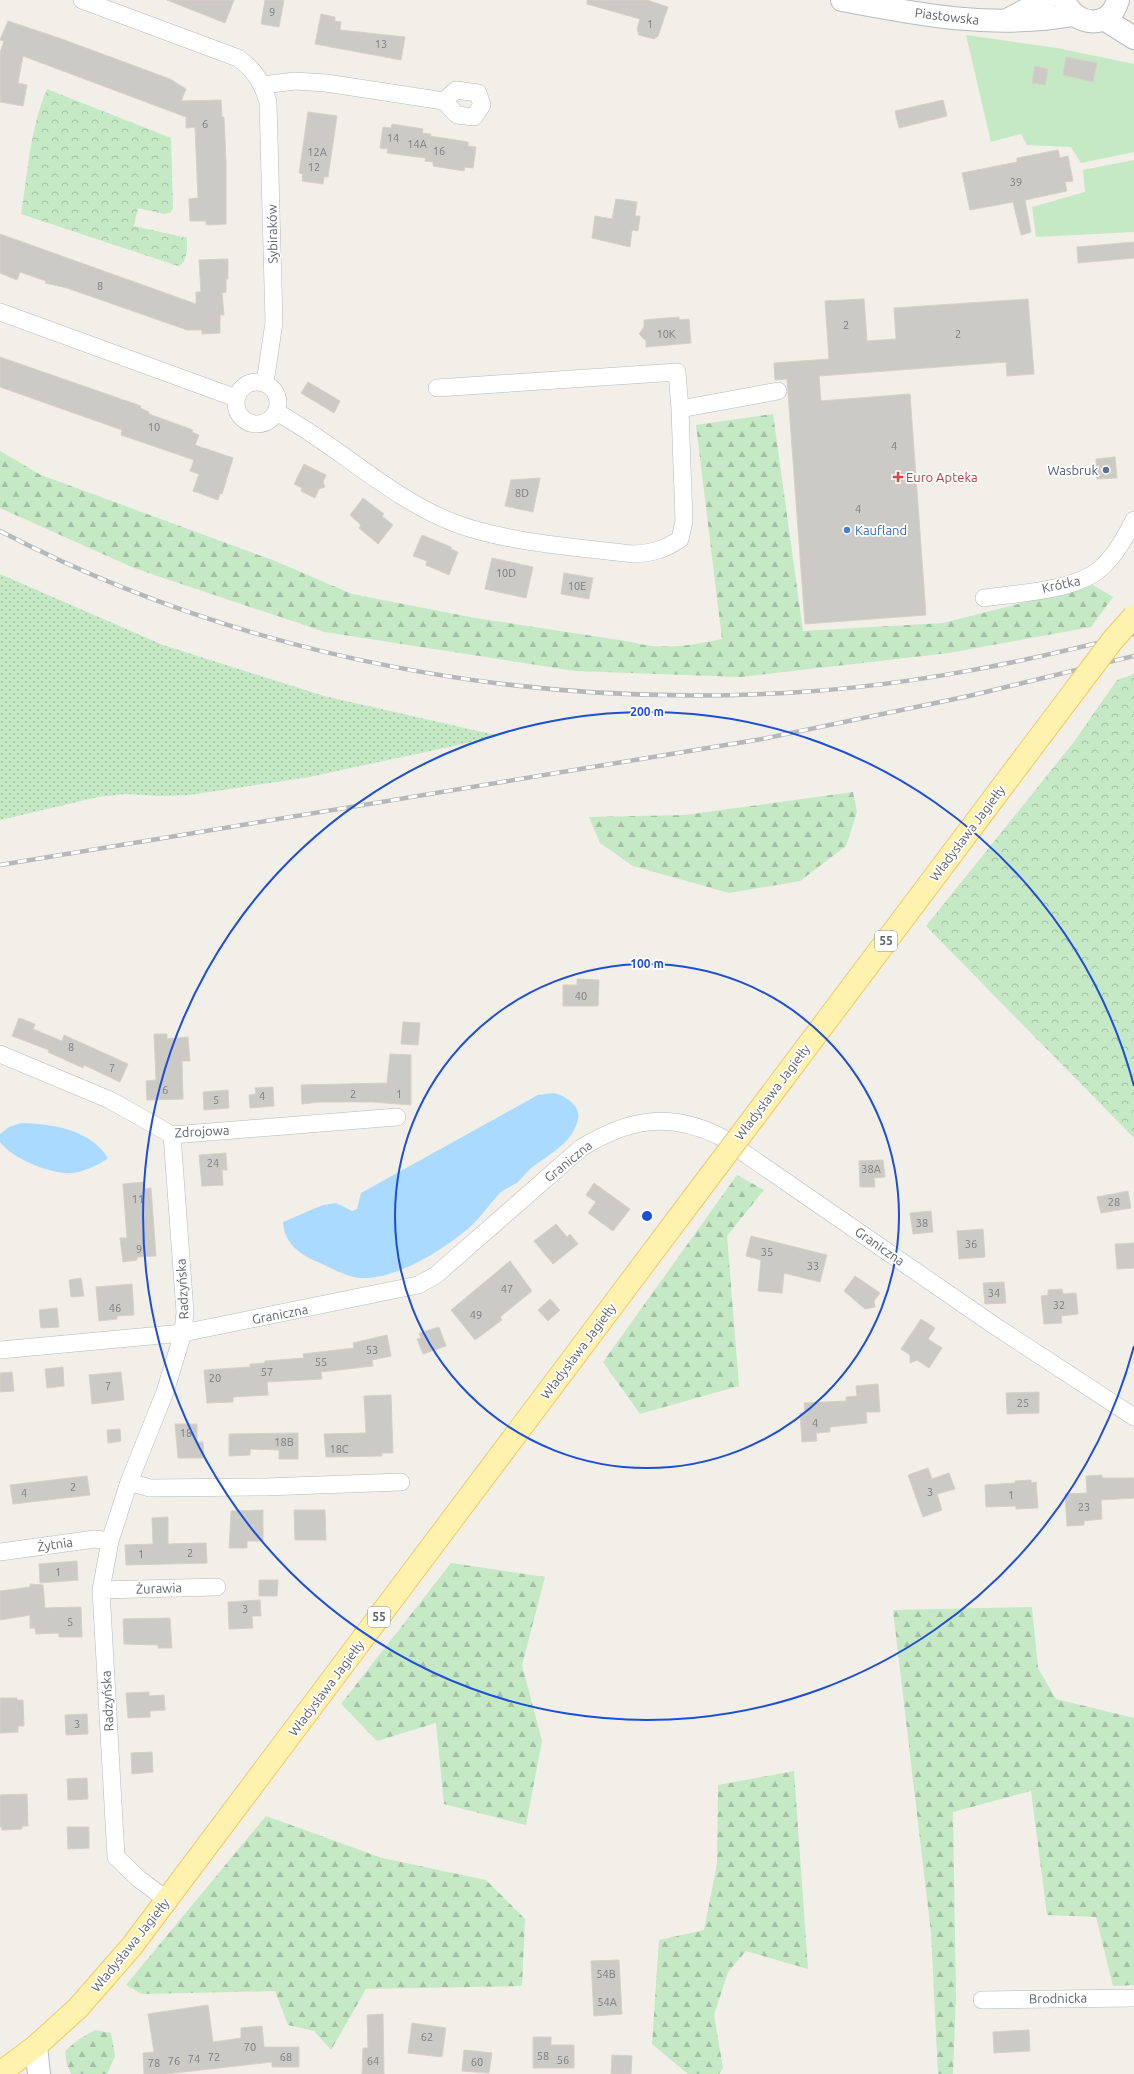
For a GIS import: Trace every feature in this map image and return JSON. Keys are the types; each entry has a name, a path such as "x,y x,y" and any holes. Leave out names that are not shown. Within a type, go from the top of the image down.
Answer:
{"main road":[{"name":"Władysława Jagiełły","path":"6,2073 78,2008 132,1946 1017,767 1112,641 1134,616"}],"street":[{"name":"Sybiraków","path":"82,0 238,58 252,68 263,85 268,102 274,322 265,383"},
{"name":"Piastowska","path":"842,0 953,20 1004,22 1037,21 1068,8"},
{"path":"1004,22 1045,0"},
{"path":"1068,8 1088,22 1104,19 1111,14 1118,0"},
{"path":"1122,0 1134,12"},
{"path":"1104,19 1134,38"},
{"path":"263,85 295,81 326,83 444,101"},
{"path":"0,312 236,398"},
{"path":"276,412 304,427 395,491 418,505 455,523 492,535 633,554 652,553 666,548 680,540 684,521 680,409 677,372 437,388"},
{"path":"256,381 265,383 272,388 277,395 278,404 276,412 270,419 263,423 254,424 246,421 239,415 236,407 236,398 240,390 246,384 256,381"},
{"path":"680,409 778,391"},
{"name":"Krótka","path":"984,598 1066,585 1080,582 1091,577 1102,567 1118,548 1134,520"},
{"name":"Zdrojowa","path":"0,1054 110,1100 172,1135 397,1117"},
{"name":"Graniczna","path":"0,1350 183,1332 418,1285 436,1275 581,1148 603,1135 621,1127 645,1122 670,1122 700,1126 721,1137 992,1324 1134,1417"},
{"name":"Radzyńska","path":"167,1900 139,1879 116,1857 101,1590 110,1541 129,1482 165,1392 183,1332 185,1312 172,1135"},
{"path":"129,1482 158,1488 265,1487 401,1482"},
{"name":"Żytnia","path":"0,1552 95,1539 110,1541"},
{"name":"Żurawia","path":"101,1590 217,1587"},
{"name":"Brodnicka","path":"982,2000 1093,1997 1134,1998"},
{"path":"36,2046 39,2074"}],"green space":[{"path":"966,35 1057,48 1134,64 1134,152 1081,163 1071,147 1027,145 1021,134 991,142"},
{"path":"47,89 171,138 173,208 170,213 164,214 138,208 134,226 187,238 184,262 178,266 21,214 33,135 41,104"},
{"path":"1134,160 1134,232 1036,237 1032,207 1085,192 1083,170"},
{"path":"773,414 803,631 943,623 1093,585 1113,597 1091,627 949,653 741,677 575,671 325,632 134,568 0,508 0,451 41,475 275,561 352,594 475,618 632,642 642,645 665,647 688,645 722,639 696,425"},
{"path":"0,574 163,645 324,696 500,736 309,777 189,795 159,796 126,794 98,797 0,820"},
{"path":"1134,674 1134,1138 926,926 1073,743 1117,680"},
{"path":"853,792 857,812 846,846 800,881 729,893 633,866 600,843 589,817 685,815"},
{"path":"737,1175 764,1190 727,1236 739,1386 640,1414 603,1362"},
{"path":"451,1563 545,1577 522,1665 542,1741 526,1825 444,1804 436,1723 377,1741 341,1704"},
{"path":"1032,1607 1038,1668 1056,1699 1134,1718 1134,1985 1113,1986 1096,1917 1047,1915 1031,1791 953,1812 956,1996 953,2074 938,2074 931,1933 893,1610"},
{"path":"794,1771 808,1969 746,1951 728,1972 714,2015 723,2068 719,2074 688,2074 652,2044 659,1940 704,1930 717,1864 718,1785"},
{"path":"266,1816 382,1858 486,1880 525,1919 522,1986 366,1989 331,2050 314,2031 288,2025 275,1991 142,1994 126,1985"},
{"path":"95,2030 111,2033 115,2056 107,2074 71,2074 67,2065 65,2051 78,2040"}],"water":[{"path":"553,1093 567,1098 577,1109 578,1119 571,1135 558,1148 529,1170 517,1183 501,1192 471,1226 434,1253 389,1274 361,1278 339,1272 305,1256 294,1247 286,1236 283,1222 323,1205 336,1203 352,1211 357,1209 361,1193 538,1095"},
{"path":"21,1123 57,1127 81,1134 100,1148 108,1158 93,1167 75,1173 56,1172 38,1167 12,1153 0,1142 0,1134 9,1127"}],"building":[{"path":"167,0 234,0 225,23"},
{"path":"265,0 284,0 279,27 261,24"},
{"path":"587,0 647,0 668,7 658,36 654,39 639,35 637,29 640,19 587,4"},
{"path":"321,14 335,17 335,21 341,22 340,30 405,37 401,60 315,44"},
{"path":"8,21 170,79 186,89 181,101 221,100 222,117 224,117 226,162 226,224 206,225 206,221 190,221 189,199 198,198 195,127 186,128 186,117 23,56 18,83 27,85 23,106 0,102 0,53 4,41 0,40"},
{"path":"1066,57 1097,63 1093,82 1063,75"},
{"path":"1035,66 1048,69 1045,85 1032,83"},
{"path":"943,100 947,116 899,128 895,111"},
{"path":"308,112 337,116 328,177 324,177 323,184 302,181 303,174 299,173"},
{"path":"392,124 423,129 422,133 431,134 430,136 468,142 468,146 476,147 473,168 465,167 464,171 433,166 433,162 425,161 426,158 387,153 388,149 380,148 383,127 391,128"},
{"path":"1058,150 1060,158 1068,156 1073,181 1065,182 1067,191 1025,200 1031,232 1021,235 1013,202 970,210 962,173 1017,162 1017,158"},
{"path":"616,199 637,202 635,216 640,216 638,231 632,230 630,247 592,238 595,216 612,219"},
{"path":"0,234 196,304 196,292 201,292 199,260 228,259 228,279 226,279 226,292 222,293 224,315 220,315 220,333 202,334 202,330 187,330 67,288 45,283 46,281 20,272 17,280 0,273"},
{"path":"1134,242 1134,258 1078,263 1077,247"},
{"path":"864,299 867,341 896,339 894,308 1028,299 1034,374 1007,376 1006,362 819,376 821,401 910,394 926,615 805,624 787,379 775,380 774,363 829,359 825,301"},
{"path":"679,317 679,320 689,319 691,343 646,347 646,341 639,334 644,327 644,320"},
{"path":"0,357 141,406 140,408 149,412 149,414 193,430 192,432 199,435 195,445 233,458 222,494 220,493 218,500 193,491 199,474 190,471 194,460 121,435 122,430 0,387"},
{"path":"308,382 340,401 334,413 301,393"},
{"path":"1115,457 1117,478 1097,479 1096,459"},
{"path":"304,464 326,475 323,482 325,487 319,489 315,498 301,491 302,488 294,484"},
{"path":"540,478 533,512 505,506 511,480"},
{"path":"363,498 384,514 382,516 393,525 378,544 359,528 361,525 350,515"},
{"path":"422,535 451,547 451,549 458,552 449,575 426,565 427,561 413,556"},
{"path":"492,558 533,567 526,598 485,589"},
{"path":"564,573 593,578 589,599 561,594"},
{"path":"577,979 599,980 598,1006 563,1006 563,985 577,985"},
{"path":"19,1018 35,1024 33,1029 62,1041 64,1035 128,1064 120,1082 84,1065 83,1068 48,1052 49,1050 12,1036"},
{"path":"403,1022 420,1023 418,1045 401,1044"},
{"path":"154,1034 167,1034 167,1039 188,1037 190,1061 182,1061 183,1099 147,1100 146,1081 156,1080"},
{"path":"390,1054 411,1055 411,1105 373,1102 320,1102 302,1104 301,1085 387,1083"},
{"path":"273,1087 274,1106 250,1108 249,1095 256,1094 255,1088"},
{"path":"228,1090 229,1108 204,1110 203,1092"},
{"path":"226,1153 227,1170 222,1170 223,1185 202,1186 199,1155"},
{"path":"883,1160 885,1177 874,1178 875,1187 860,1187 859,1161"},
{"path":"144,1182 144,1189 151,1188 156,1256 137,1257 137,1260 123,1262 120,1238 127,1238 123,1184"},
{"path":"594,1183 630,1209 613,1231 588,1213 596,1202 586,1195"},
{"path":"1128,1191 1131,1208 1101,1213 1097,1197"},
{"path":"931,1211 933,1232 913,1234 910,1213"},
{"path":"556,1224 567,1237 570,1234 578,1244 553,1264 534,1241"},
{"path":"983,1229 985,1257 959,1259 957,1231"},
{"path":"751,1236 827,1255 820,1282 784,1273 782,1293 758,1291 761,1260 746,1256"},
{"path":"1134,1243 1134,1268 1117,1269 1115,1244"},
{"path":"510,1261 532,1291 500,1317 502,1320 475,1340 451,1310"},
{"path":"855,1276 880,1293 874,1301 875,1307 865,1309 844,1291"},
{"path":"81,1278 84,1296 71,1297 69,1280"},
{"path":"1004,1282 1006,1303 985,1304 983,1283"},
{"path":"132,1284 134,1315 117,1316 117,1319 99,1321 96,1287"},
{"path":"1062,1289 1063,1294 1076,1293 1078,1314 1061,1316 1062,1323 1044,1324 1041,1296 1048,1295 1048,1290"},
{"path":"550,1299 560,1310 548,1321 538,1310"},
{"path":"57,1308 59,1327 41,1328 39,1310"},
{"path":"921,1319 935,1328 928,1339 942,1348 929,1368 917,1360 910,1363 910,1355 901,1349"},
{"path":"439,1327 446,1346 423,1354 417,1339 421,1338 419,1333"},
{"path":"387,1335 391,1356 372,1360 373,1366 321,1372 322,1379 267,1382 268,1395 233,1397 233,1402 207,1403 204,1370 250,1367 250,1364 265,1363 265,1361 304,1358 303,1354 354,1348 353,1343"},
{"path":"63,1367 64,1386 47,1388 45,1369"},
{"path":"12,1372 14,1391 0,1392 0,1373"},
{"path":"121,1372 124,1400 92,1404 89,1375"},
{"path":"878,1384 880,1412 866,1412 867,1423 830,1427 830,1432 816,1433 817,1441 802,1442 800,1413 805,1413 804,1403 846,1401 846,1397 857,1396 856,1386"},
{"path":"1039,1392 1039,1413 1007,1414 1006,1393"},
{"path":"391,1395 393,1453 382,1453 382,1456 326,1457 324,1434 366,1433 364,1396"},
{"path":"175,1424 197,1424 197,1442 203,1442 204,1458 178,1458"},
{"path":"120,1429 121,1441 108,1443 107,1430"},
{"path":"298,1433 298,1459 279,1459 279,1450 250,1449 250,1455 229,1456 229,1434"},
{"path":"928,1468 932,1479 949,1473 955,1489 937,1494 942,1510 923,1517 908,1475"},
{"path":"1102,1475 1102,1478 1134,1478 1134,1498 1101,1500 1102,1519 1084,1521 1084,1525 1067,1526 1065,1494 1087,1493 1086,1476"},
{"path":"87,1476 90,1495 13,1504 10,1485"},
{"path":"1031,1480 1031,1483 1036,1482 1038,1508 1016,1509 1016,1506 986,1507 985,1485 1015,1483 1015,1481"},
{"path":"263,1510 263,1541 247,1541 247,1548 229,1548 231,1511"},
{"path":"294,1510 325,1510 326,1540 295,1540"},
{"path":"168,1517 168,1544 206,1543 207,1563 126,1565 125,1545 153,1544 152,1518"},
{"path":"77,1561 78,1580 40,1583 39,1564"},
{"path":"259,1580 278,1580 277,1596 259,1596"},
{"path":"30,1584 43,1585 45,1608 81,1607 82,1637 59,1637 59,1633 36,1634 35,1628 30,1628 30,1615 0,1620 0,1591 30,1587"},
{"path":"260,1600 261,1616 252,1616 253,1628 229,1629 228,1602"},
{"path":"170,1618 172,1648 158,1648 158,1645 124,1644 123,1619"},
{"path":"149,1692 149,1696 164,1695 165,1710 150,1711 150,1717 128,1718 126,1693"},
{"path":"0,1698 17,1698 17,1700 23,1700 24,1726 18,1726 18,1732 0,1733"},
{"path":"87,1714 88,1734 66,1735 65,1715"},
{"path":"152,1752 153,1772 132,1774 131,1753"},
{"path":"87,1778 88,1799 68,1800 67,1779"},
{"path":"27,1794 28,1826 22,1826 22,1829 2,1830 2,1827 0,1827 0,1795"},
{"path":"67,1827 89,1827 89,1848 68,1849"},
{"path":"619,1960 622,2014 594,2016 591,1961"},
{"path":"208,2005 213,2042 241,2038 241,2028 262,2026 264,2047 299,2047 299,2067 272,2067 272,2062 166,2074 144,2074 143,2053 154,2052 148,2014"},
{"path":"383,2014 384,2074 362,2074 363,2048 368,2048 367,2015"},
{"path":"412,2023 446,2028 442,2057 408,2053"},
{"path":"1029,2030 1030,2051 994,2053 993,2032"},
{"path":"533,2037 551,2037 551,2045 574,2045 574,2068 533,2068"},
{"path":"464,2050 492,2053 489,2073 462,2071"},
{"path":"612,2055 632,2056 631,2074 611,2074"}],"railway":[{"path":"0,531 93,575 189,612 288,642 389,666 491,682 594,692 697,695 800,692 842,689 968,671 1051,654 1134,634"},
{"path":"0,865 762,739 969,696 1134,656"}],"place":[{"name":"Wasbruk","path":"1106,470"},
{"name":"Euro Apteka","path":"898,477"},
{"name":"Kaufland","path":"847,530"}]}
